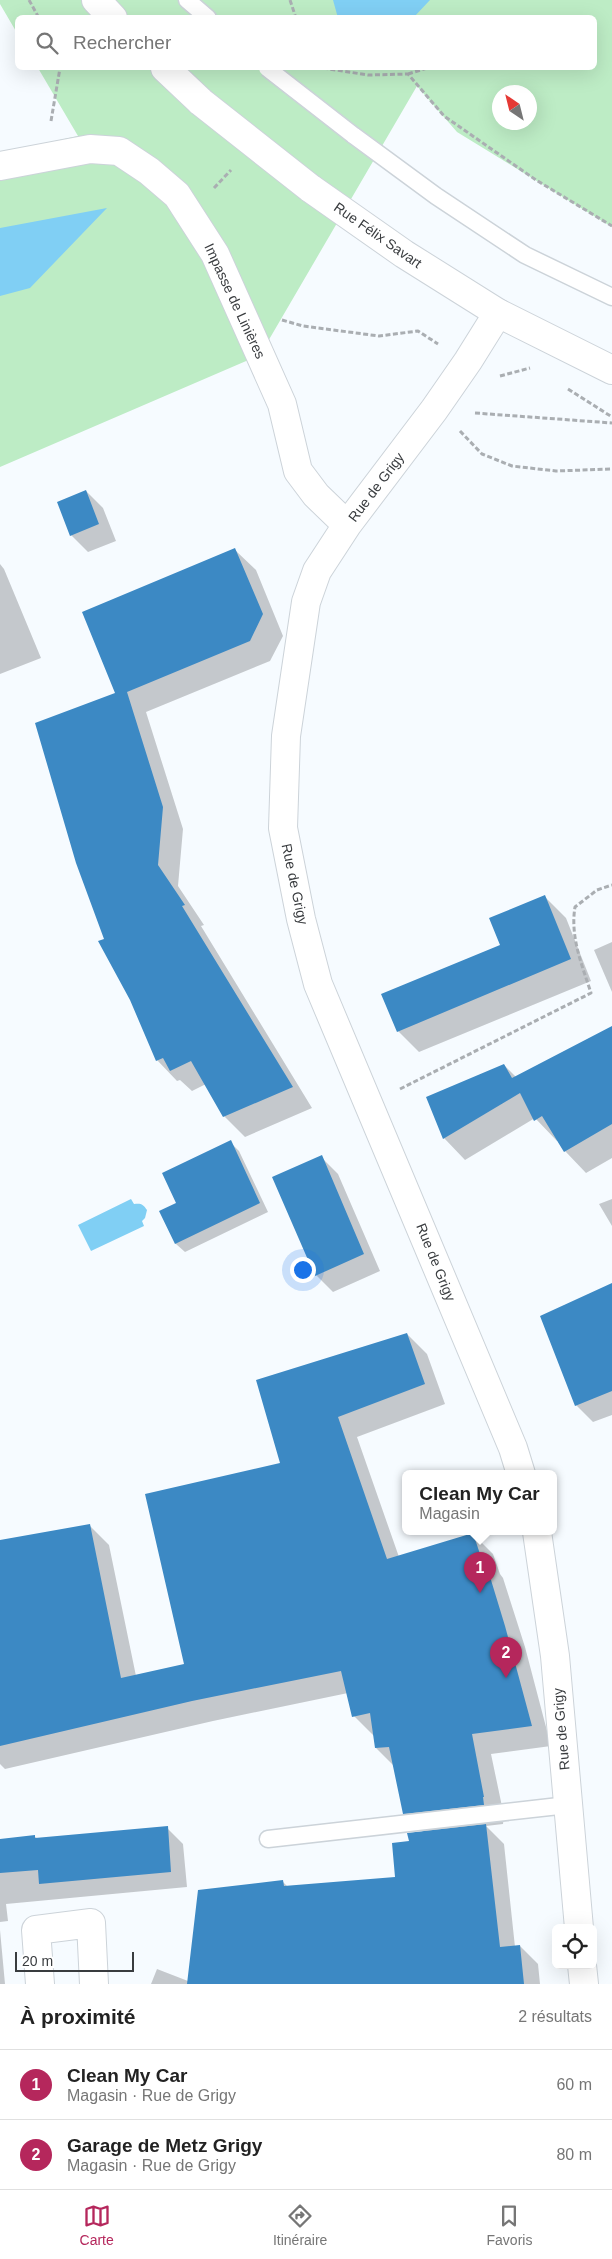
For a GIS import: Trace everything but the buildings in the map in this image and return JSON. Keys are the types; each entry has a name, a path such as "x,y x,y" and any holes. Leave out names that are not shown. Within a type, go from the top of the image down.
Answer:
{"street":[{"path":"96,0 110,15"},
{"name":"Rue Félix Savart","path":"167,70 201,102 310,188 404,254 498,312 612,370"},
{"name":"Impasse de Linières","path":"0,166 59,153 90,149 119,150 149,171 177,195 216,254 240,308 282,404 298,471 316,495 347,525"},
{"name":"Rue de Grigy","path":"498,312 468,361 434,410 347,525 317,572 306,602 286,736 283,828 318,984 505,1429 520,1470"},
{"name":"Rue de Grigy","path":"537,1535 555,1656 579,1924"},
{"path":"40,1984 36,1930 90,1924 94,1984"},
{"path":"582,1969 584,1984"}],"lane":[{"path":"187,0 204,15"},
{"path":"270,70 353,136 436,196 525,255 612,297"},
{"path":"268,1839 568,1805"}],"path":[{"path":"29,0 37,15"},
{"path":"290,0 295,15"},
{"path":"59,153 51,124 60,70"},
{"path":"336,70 368,75 408,74 421,70"},
{"path":"408,74 444,116 536,180 612,226"},
{"path":"240,308 303,326 379,336 418,331 493,378 532,368 537,371"},
{"path":"566,388 612,417"},
{"path":"434,410 612,423"},
{"path":"434,410 462,432 482,454 512,466 556,471 612,469"},
{"path":"368,1103 591,993 579,957 572,924 575,908 597,890 612,885"}],"green space":[{"path":"0,0 612,0 612,227 457,132 417,86 260,355 0,467 0,153 78,136 39,70 597,70 597,15 15,15 15,30 0,4"}],"water":[{"path":"333,0 430,0 416,15 337,15"},
{"path":"107,208 30,288 0,296 0,228"},
{"path":"131,1199 134,1204 142,1204 147,1210 142,1221 144,1226 91,1251 78,1225"}],"place":[{"name":"Clean My Car","path":"480,1593"},
{"name":"Garage de Metz Grigy","path":"506,1678"}]}
